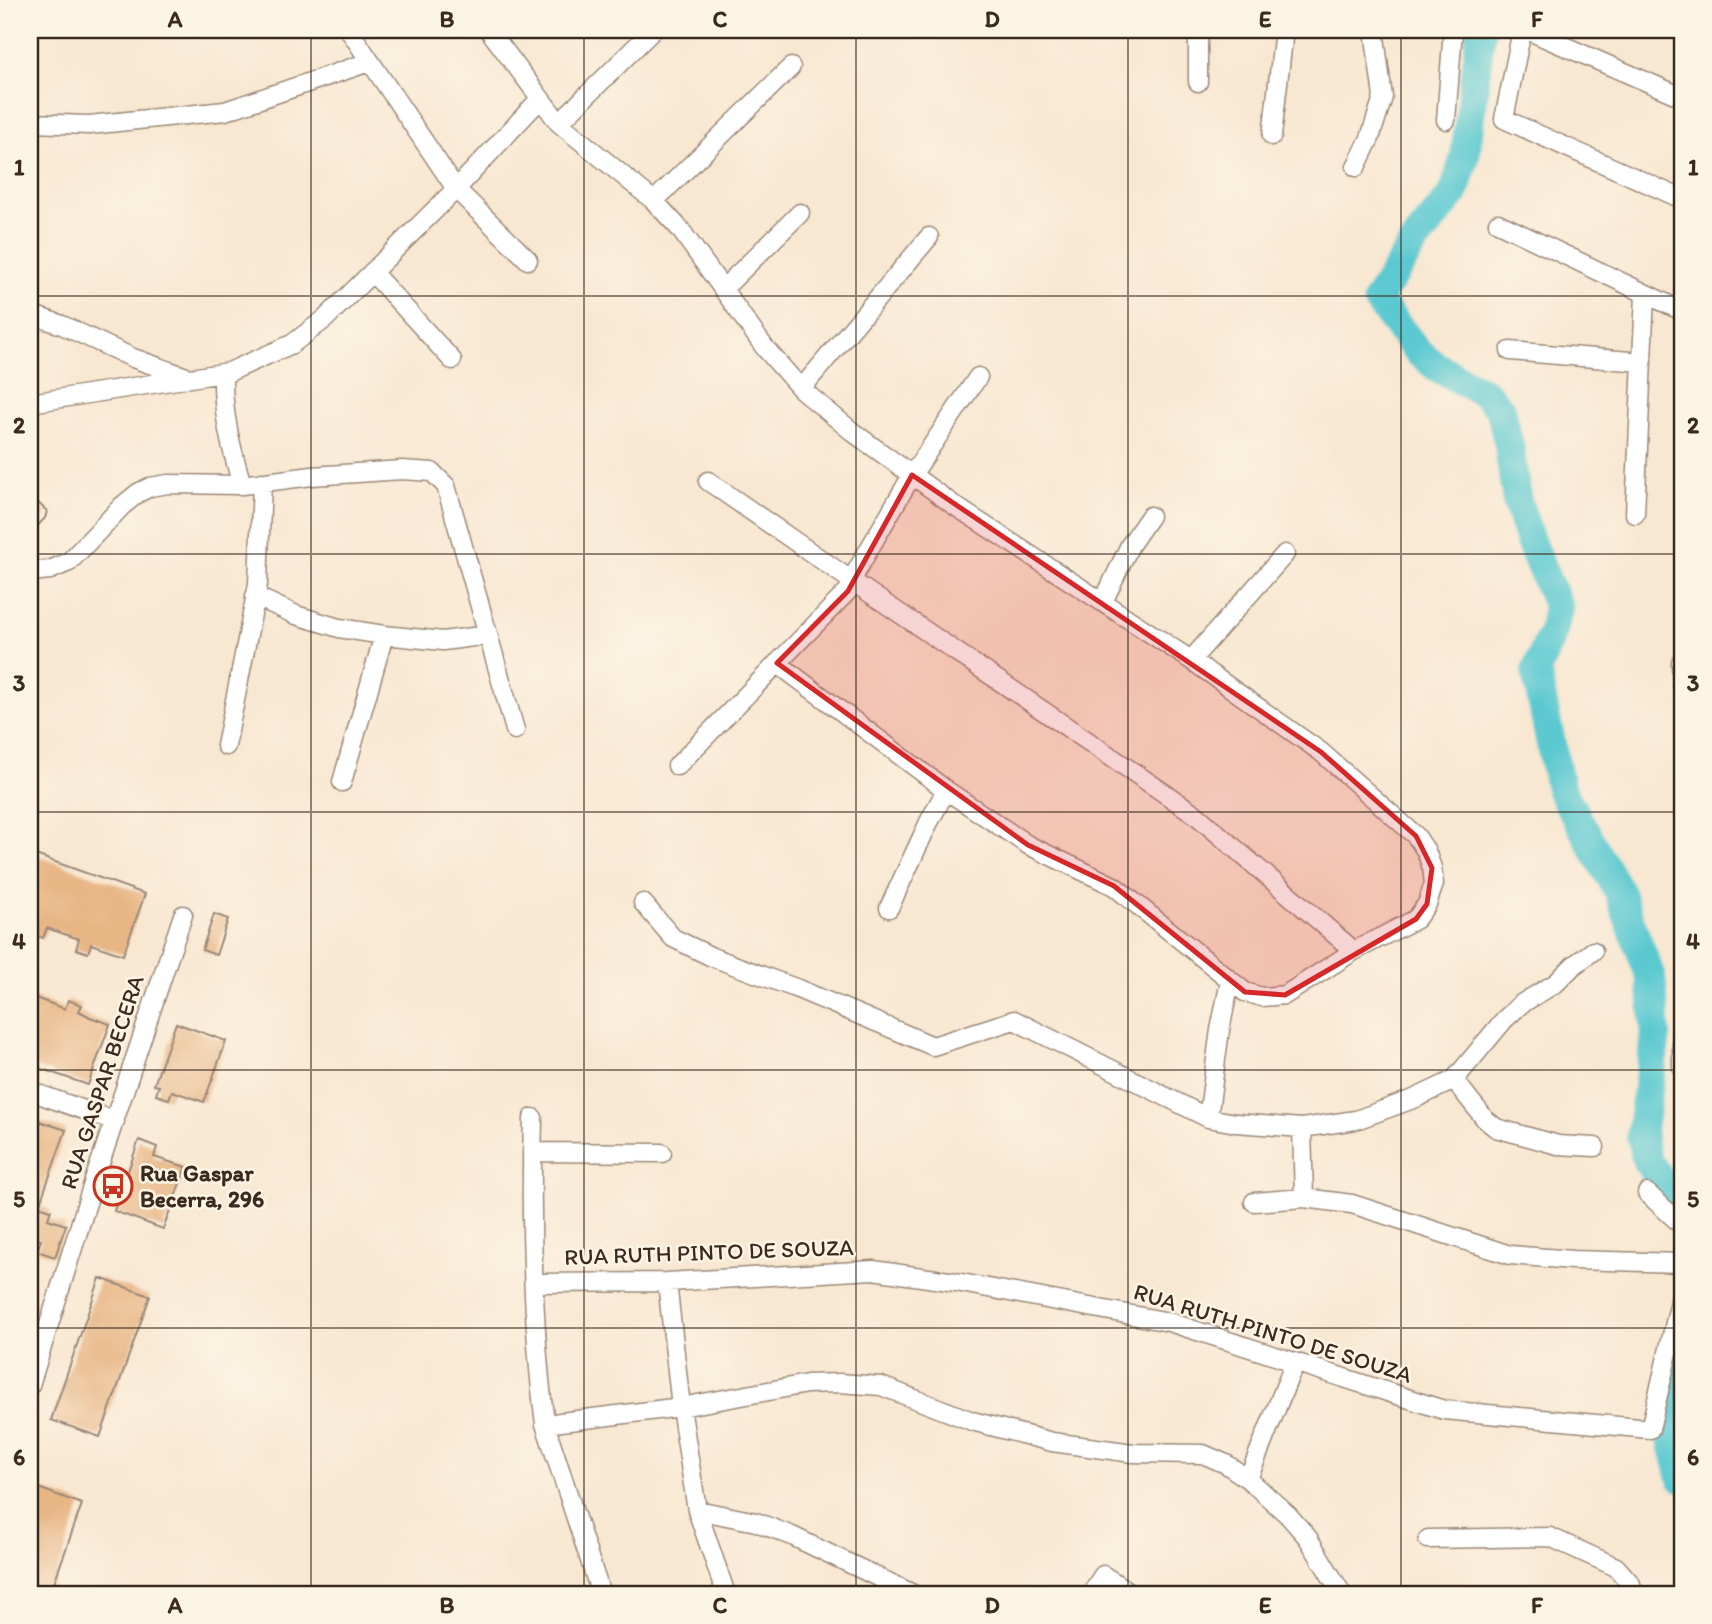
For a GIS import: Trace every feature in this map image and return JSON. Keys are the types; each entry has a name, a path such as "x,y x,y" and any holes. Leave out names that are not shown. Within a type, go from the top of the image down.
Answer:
{"street":[{"path":"349,30 456,189 528,260"},
{"path":"489,30 559,123 654,201 680,229 765,348 801,388 853,433 955,506 1191,660 1321,752 1416,836 1426,851 1432,868 1434,884 1427,904 1416,919 1353,951 1285,995 1262,997 1245,992 1114,886 1028,845 946,790 777,663"},
{"path":"1198,82 1199,30"},
{"path":"1272,136 1284,30"},
{"path":"1356,167 1370,138 1383,97 1374,30"},
{"path":"1446,120 1453,30"},
{"path":"1682,97 1525,30 1504,119 1682,199"},
{"path":"559,123 647,32"},
{"path":"30,123 89,125 225,111 369,62"},
{"path":"654,201 791,67"},
{"path":"30,403 223,373 292,344 326,318 456,189 540,99"},
{"path":"723,289 800,213"},
{"path":"1498,223 1682,311"},
{"path":"801,388 929,237"},
{"path":"372,272 452,360"},
{"path":"1635,514 1645,294"},
{"path":"30,314 62,325 133,358 192,379"},
{"path":"1510,351 1642,362"},
{"path":"223,373 222,400 227,433 242,485"},
{"path":"677,766 848,591 912,475 978,377"},
{"path":"30,572 50,570 69,562 122,506 150,487 168,484 242,485 312,476 402,470 432,472 446,486 515,730"},
{"path":"708,481 1195,814 1353,951"},
{"path":"226,746 256,596 262,482"},
{"path":"1103,602 1130,545 1150,516"},
{"path":"1191,660 1285,554"},
{"path":"256,596 296,615 339,628 443,641 488,635"},
{"path":"342,782 384,635"},
{"path":"1681,662 1682,685"},
{"path":"888,908 946,790"},
{"path":"643,902 673,938 712,957 798,989 933,1046 1014,1020 1208,1118 1302,1128 1356,1120 1416,1098 1454,1080 1513,1012 1556,983 1593,951"},
{"name":"RUA GASPAR BECERA","path":"30,1385 183,915"},
{"path":"1208,1118 1220,1030 1230,981"},
{"path":"1682,1036 1682,1068"},
{"path":"1454,1080 1485,1119 1496,1128 1558,1145 1595,1147"},
{"path":"30,1090 115,1121"},
{"path":"533,1118 530,1202 540,1385 545,1424 601,1594"},
{"path":"1302,1128 1304,1198"},
{"path":"532,1152 662,1153"},
{"path":"1647,1193 1682,1225"},
{"path":"1254,1202 1304,1198 1352,1204 1510,1255 1682,1263"},
{"name":"RUA RUTH PINTO DE SOUZA","path":"535,1283 667,1282 873,1270 956,1282 1169,1322 1444,1410 1650,1429 1682,1293"},
{"path":"667,1282 681,1407 697,1510 726,1594"},
{"path":"1248,1479 1295,1362"},
{"path":"545,1424 681,1407 807,1384 839,1382 881,1386 972,1420 1052,1442 1133,1453 1203,1454 1226,1464 1248,1479 1288,1515 1308,1538 1342,1594"},
{"path":"697,1510 756,1522 913,1594"},
{"path":"1428,1539 1550,1537 1616,1567 1631,1584 1633,1594"},
{"path":"1091,1594 1103,1575 1132,1594"}],"highlighted area":[{"path":"912,475 1321,752 1416,836 1432,868 1427,904 1416,919 1285,995 1245,992 1114,886 1028,845 777,663 848,591"}],"building":[{"path":"36,501 47,511 45,518 30,534 30,508"},
{"path":"30,853 145,894 123,955 91,944 88,953 76,949 79,939 47,928 43,938 30,933"},
{"path":"214,914 228,919 216,955 202,950"},
{"path":"30,996 65,1009 68,1000 82,1005 79,1011 110,1024 88,1085 30,1065"},
{"path":"176,1023 226,1041 204,1102 172,1091 169,1099 156,1095 159,1086 154,1085"},
{"path":"30,1118 66,1130 39,1206 51,1210 48,1219 66,1225 55,1257 37,1251 41,1240 30,1236"},
{"path":"139,1140 157,1147 154,1157 186,1167 163,1229 114,1211"},
{"path":"100,1278 150,1296 100,1437 51,1420"},
{"path":"33,1486 82,1504 50,1594 30,1594 30,1495"}],"waterway":[{"path":"1481,30 1465,156 1454,193 1415,241 1377,300 1418,352 1437,367 1486,394 1501,410 1517,501 1531,544 1558,607 1553,631 1536,671 1560,788 1619,892 1651,978 1656,1035 1641,1135 1647,1161 1682,1209"},
{"path":"1682,1351 1672,1440 1682,1478"}],"place":[{"name":"Rua Gaspar Becerra, 296","path":"113,1186"}]}
